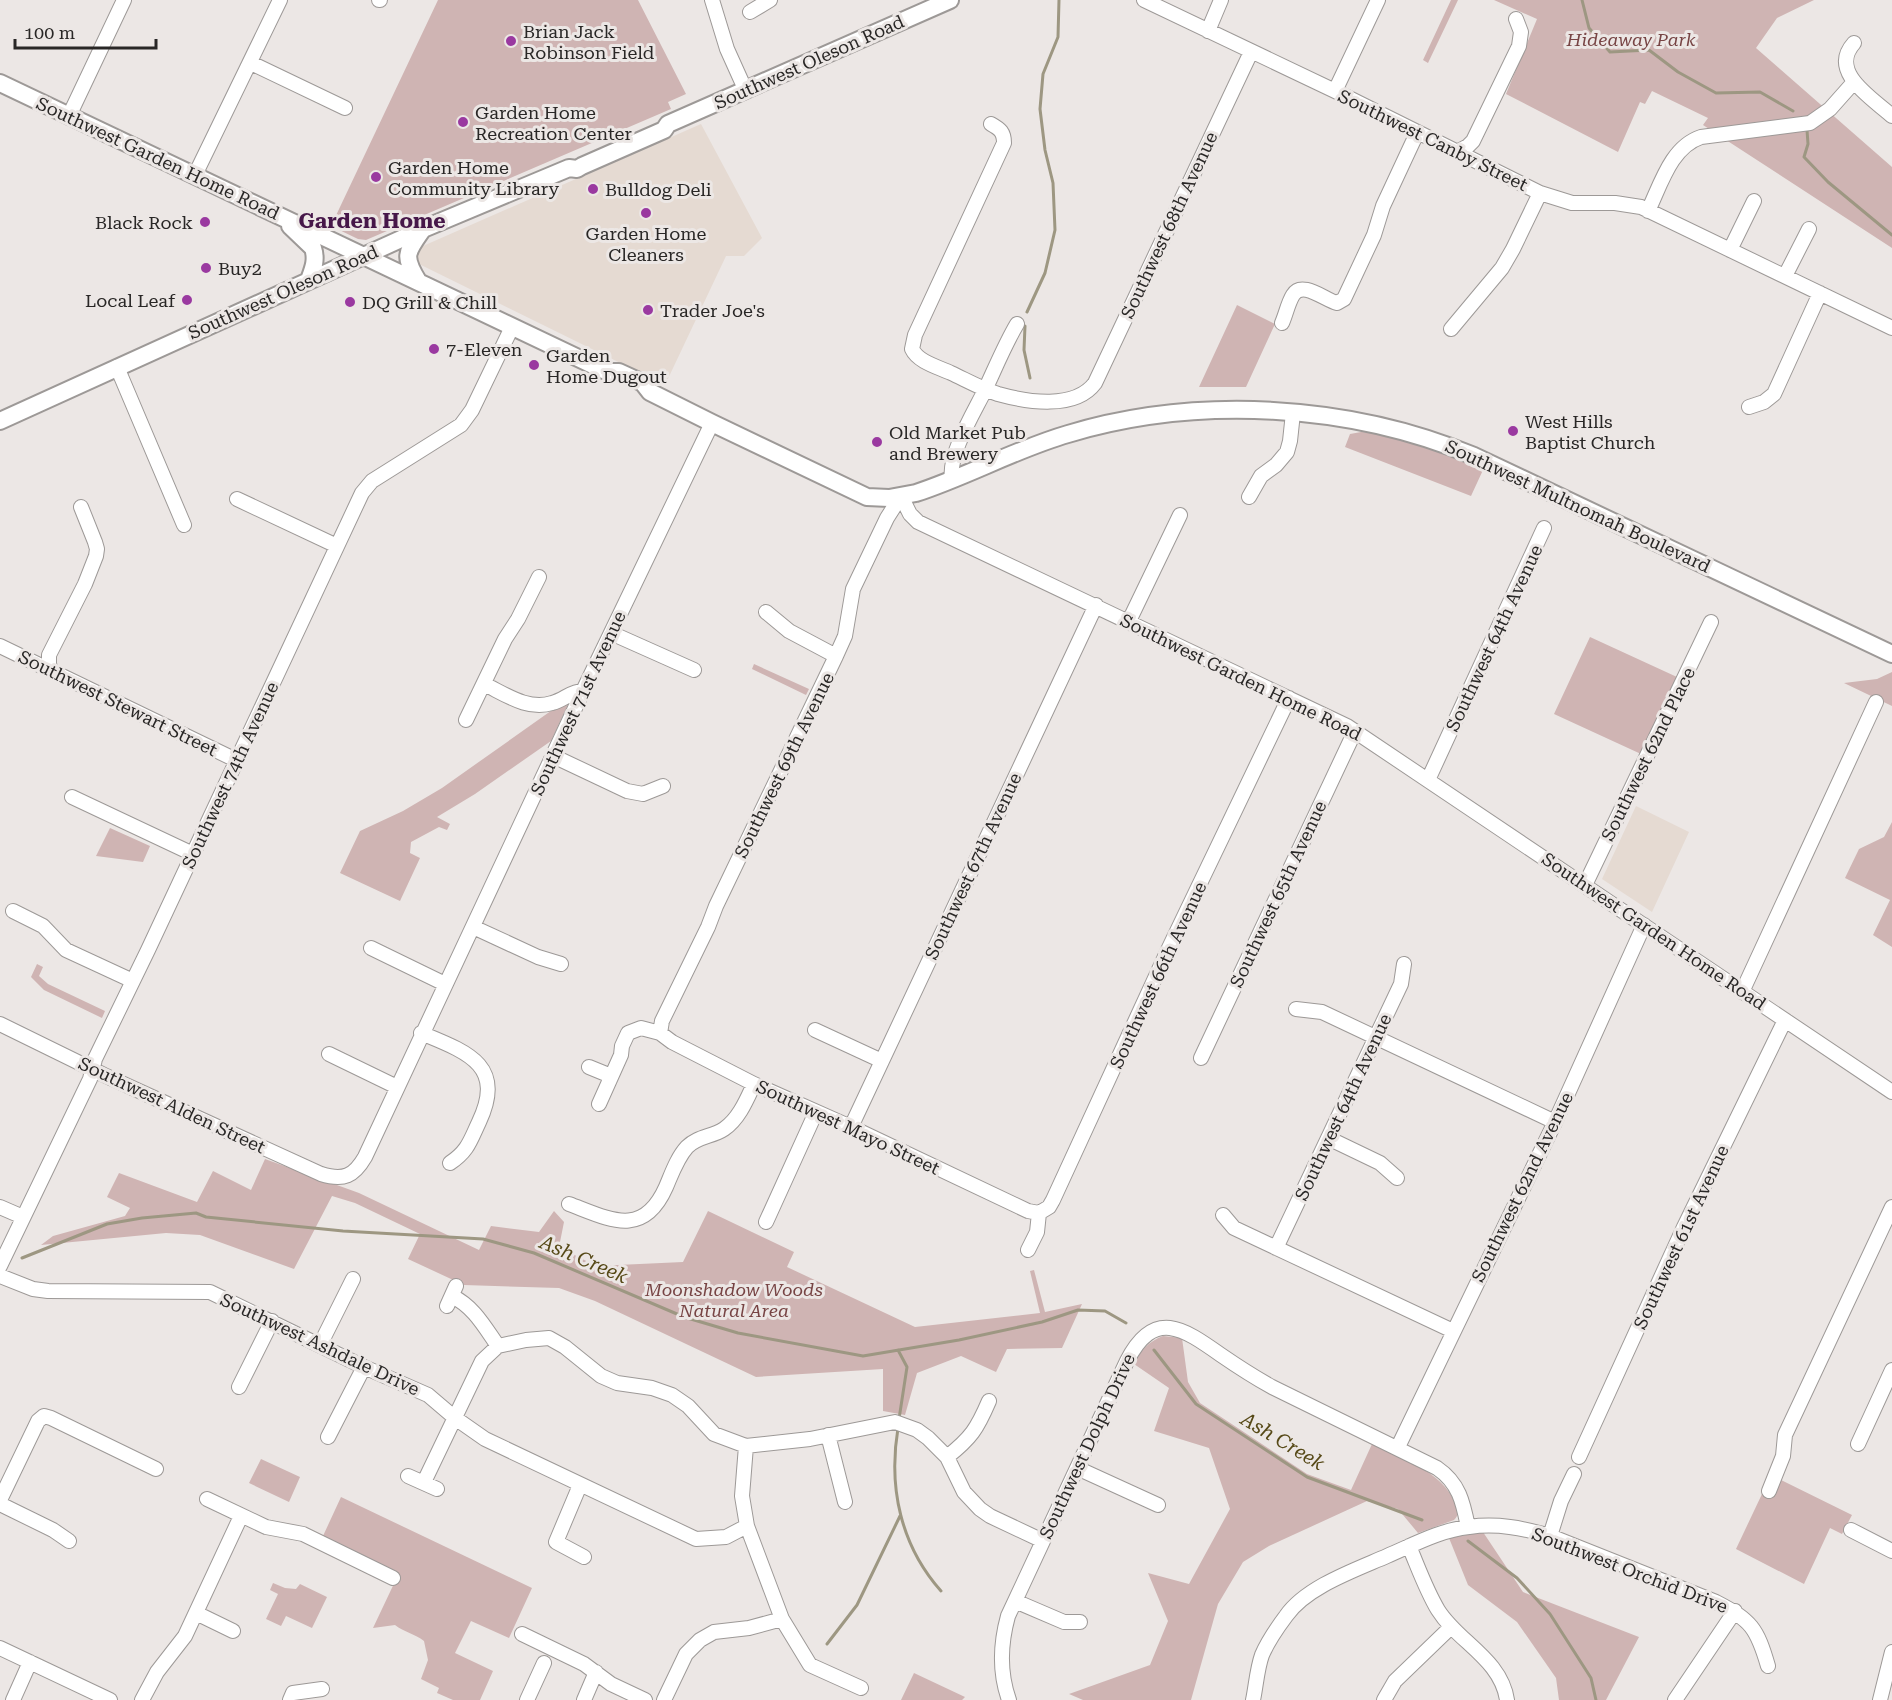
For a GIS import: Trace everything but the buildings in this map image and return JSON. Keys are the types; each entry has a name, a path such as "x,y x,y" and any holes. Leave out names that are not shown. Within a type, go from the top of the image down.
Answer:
{"main road":[{"name":"Southwest Oleson Road","path":"1,417 423,229 569,168 573,160 661,121 668,124 950,0"},
{"name":"Southwest Garden Home Road","path":"0,83 608,372 614,381 638,392 650,392 859,494 882,499 902,496"},
{"path":"278,215 313,249 316,258 309,280"},
{"path":"418,281 409,267 407,257 408,251 423,229"},
{"name":"Southwest Multnomah Boulevard","path":"902,496 952,480 1035,445 1118,421 1209,410 1293,413 1373,424 1417,435 1507,471 1892,654"}],"street":[{"path":"69,116 124,0"},
{"path":"195,175 280,0"},
{"path":"712,0 727,49 745,89"},
{"path":"750,12 770,0"},
{"name":"Southwest Canby Street","path":"1144,0 1335,91 1540,193 1572,203 1624,204 1648,211 1892,328"},
{"path":"1208,31 1221,0"},
{"path":"1335,91 1378,0"},
{"path":"1457,152 1473,141 1519,46 1521,32 1516,19"},
{"path":"1854,43 1848,49 1845,61 1848,72 1854,82 1892,116"},
{"name":"Southwest 68th Avenue","path":"986,389 1040,400 1066,400 1083,396 1091,388 1100,374 1251,52"},
{"path":"251,63 345,108"},
{"path":"1648,211 1673,159 1691,142 1701,137 1810,123 1830,109 1854,82"},
{"path":"986,389 922,360 913,353 912,349 915,335 1004,143 1004,136 1000,130 991,124"},
{"path":"1282,323 1293,294 1300,289 1308,290 1337,303 1344,299 1374,235 1381,210 1417,133"},
{"path":"1451,329 1502,268 1540,193"},
{"path":"1730,250 1754,201"},
{"path":"1785,276 1809,229"},
{"path":"1749,407 1764,402 1774,394 1820,293"},
{"path":"952,480 954,459 1017,324"},
{"name":"Southwest 74th Avenue","path":"0,1266 58,1147 93,1069 95,1059 359,499 369,484 457,428 469,416 512,327"},
{"path":"117,367 184,525"},
{"path":"1249,496 1261,476 1276,465 1287,452 1293,413"},
{"name":"Southwest 71st Avenue","path":"346,1176 353,1173 363,1160 583,691 712,423"},
{"name":"Southwest Garden Home Road","path":"902,496 909,514 918,522 1355,731 1892,1092"},
{"name":"Southwest 69th Avenue","path":"660,1033 662,1022 716,906 845,636 853,589 887,518 902,496"},
{"path":"237,499 336,546"},
{"path":"51,671 49,655 88,576 97,549 81,507"},
{"path":"1129,621 1180,515"},
{"name":"Southwest 64th Avenue","path":"1428,780 1544,528"},
{"path":"466,720 505,639 539,577"},
{"name":"Southwest 67th Avenue","path":"851,1127 1096,606"},
{"path":"766,612 789,631 836,656"},
{"name":"Southwest 62nd Place","path":"1585,885 1711,622"},
{"path":"611,633 694,670"},
{"name":"Southwest Stewart Street","path":"0,646 236,759"},
{"path":"484,684 523,703 533,705 552,704 575,691 583,691"},
{"name":"Southwest 66th Avenue","path":"1028,1250 1037,1232 1040,1213 1049,1207 1053,1200 1168,950 1289,698"},
{"path":"1742,992 1876,702"},
{"name":"Southwest 65th Avenue","path":"1201,1058 1355,731"},
{"path":"553,756 627,791 643,794 663,786"},
{"path":"72,797 193,854"},
{"path":"13,912 43,926 66,950 133,981"},
{"name":"Southwest 62nd Avenue","path":"1398,1447 1554,1122 1644,925"},
{"path":"473,927 538,957 561,964"},
{"path":"371,948 445,984"},
{"name":"Southwest 64th Avenue","path":"1276,1248 1401,984 1404,964"},
{"path":"1296,1009 1322,1012 1554,1122"},
{"name":"Southwest 61st Avenue","path":"1579,1456 1684,1227 1785,1020"},
{"name":"Southwest Alden Street","path":"0,1024 321,1174 328,1177 346,1176"},
{"path":"598,1104 628,1033 641,1028 660,1033"},
{"path":"814,1030 882,1061"},
{"name":"Southwest Mayo Street","path":"660,1033 672,1042 754,1084 1028,1211 1040,1213"},
{"path":"421,1034 472,1058 480,1064 487,1080 488,1097 483,1114 464,1153 450,1163"},
{"path":"329,1054 397,1087"},
{"path":"589,1066 611,1076"},
{"path":"569,1204 613,1221 636,1219 651,1210 664,1192 680,1155 701,1137 723,1130 734,1120 754,1084"},
{"path":"766,1222 816,1112"},
{"path":"1328,1138 1380,1163 1397,1178"},
{"path":"0,1207 23,1217"},
{"path":"1769,1491 1783,1456 1785,1435 1892,1207"},
{"path":"1222,1215 1234,1228 1453,1331"},
{"name":"Southwest Ashdale Drive","path":"0,1276 24,1286 48,1291 210,1292 364,1367 428,1395 485,1439 696,1539 726,1537 747,1526"},
{"path":"321,1345 353,1279"},
{"path":"452,1296 470,1307 498,1346"},
{"path":"239,1387 272,1321"},
{"name":"Southwest Dolph Drive","path":"1009,1700 1002,1669 1002,1645 1008,1616 1136,1344 1144,1335 1156,1330 1171,1328 1190,1333 1272,1387 1437,1468 1454,1482 1463,1500 1468,1527"},
{"path":"424,1482 482,1361 498,1346 549,1338 565,1347 601,1376 617,1383 652,1388 672,1395 688,1406 714,1434 747,1446 810,1439 895,1422 917,1430 947,1457 964,1492 980,1509 1043,1541"},
{"path":"328,1437 364,1367"},
{"path":"1858,1444 1892,1370"},
{"path":"947,1457 967,1442 980,1422 989,1401"},
{"path":"69,1541 0,1502 38,1421 44,1416 51,1418 156,1468"},
{"path":"828,1435 844,1502"},
{"path":"747,1446 742,1496 747,1526 782,1618 810,1665 861,1688"},
{"path":"1077,1468 1158,1505"},
{"path":"1550,1536 1561,1501 1574,1474"},
{"path":"408,1476 437,1489"},
{"path":"580,1485 556,1542 584,1557"},
{"path":"207,1498 266,1527 303,1534 393,1578"},
{"path":"142,1700 157,1671 180,1644 241,1516"},
{"name":"Southwest Orchid Drive","path":"1253,1700 1262,1657 1285,1617 1309,1595 1321,1587 1409,1546 1440,1533 1468,1527 1509,1526 1550,1536 1716,1602 1735,1611 1754,1628 1760,1638 1768,1666"},
{"path":"1851,1530 1892,1551"},
{"path":"1409,1546 1437,1609 1450,1627 1492,1666 1501,1681 1507,1700"},
{"path":"1015,1601 1064,1622 1080,1622"},
{"path":"1676,1700 1735,1611"},
{"path":"196,1613 233,1631"},
{"path":"664,1700 686,1654 699,1640 714,1632 748,1628 782,1618"},
{"path":"1384,1700 1395,1681 1450,1627"},
{"path":"522,1635 584,1664 611,1684 645,1700"},
{"path":"0,1648 110,1700"},
{"path":"1880,1700 1892,1652"},
{"path":"13,1700 30,1662"},
{"path":"527,1700 544,1663"},
{"path":"584,1700 596,1672"},
{"path":"290,1700 293,1693 322,1689"}],"shaded area":[{"path":"701,124 762,238 744,256 726,256 665,385 419,264 417,253 423,246"},
{"path":"1636,806 1689,832 1652,912 1602,879"}],"green space":[{"name":"Garden Home Recreation Center","path":"438,0 638,0 686,94 668,102 671,109 366,240 358,239 331,226"},
{"path":"1451,0 1458,0 1428,63 1423,60"},
{"name":"Hideaway Park","path":"1494,0 1814,0 1777,18 1756,48 1892,167 1892,248 1703,125 1708,118 1652,91 1645,104 1640,102 1618,152 1506,94 1537,19"},
{"path":"1237,305 1275,324 1246,387 1199,387"},
{"path":"1361,432 1408,440 1483,470 1471,496 1345,447 1350,434"},
{"path":"1590,637 1677,677 1641,754 1554,714"},
{"path":"754,664 809,689 806,695 752,669"},
{"path":"1892,672 1892,706 1844,683 1877,679"},
{"path":"572,696 551,741 475,794 437,817 450,824 447,830 439,827 411,842 410,853 420,858 400,901 340,873 360,831 403,811 442,788"},
{"path":"1892,822 1892,947 1873,935 1890,900 1845,878 1859,849 1884,837"},
{"path":"110,828 150,846 143,862 96,856"},
{"path":"37,964 43,967 39,976 48,984 105,1011 102,1018 44,990 31,977"},
{"name":"Moonshadow Woods Natural Area","path":"265,1159 359,1193 479,1250 491,1226 539,1232 554,1211 564,1222 559,1247 596,1266 683,1262 708,1211 794,1252 787,1267 915,1327 1040,1313 1030,1271 1034,1270 1045,1312 1082,1304 1062,1348 1007,1349 996,1372 961,1356 917,1373 905,1415 883,1411 883,1369 756,1377 595,1301 559,1288 464,1285 408,1259 420,1234 355,1203 332,1196 294,1269 200,1235 166,1233 41,1245 53,1236 125,1216 130,1208 107,1197 119,1173 197,1202 213,1171 251,1190"},
{"path":"1163,1336 1182,1338 1188,1382 1200,1403 1307,1474 1351,1490 1372,1444 1408,1460 1441,1482 1456,1505 1458,1514 1454,1520 1418,1533 1398,1509 1367,1501 1269,1546 1243,1562 1218,1604 1191,1700 1083,1700 1069,1694 1150,1665 1168,1621 1148,1573 1189,1584 1230,1509 1209,1448 1154,1431 1169,1388 1134,1364 1146,1347"},
{"path":"261,1459 300,1477 289,1502 249,1483"},
{"path":"1779,1479 1852,1515 1842,1534 1830,1528 1804,1584 1736,1549 1762,1494 1770,1498"},
{"path":"341,1497 532,1588 509,1638 471,1621 455,1653 493,1671 480,1700 453,1700 437,1693 439,1688 421,1679 428,1660 424,1641 395,1625 373,1628 399,1573 323,1536"},
{"path":"1483,1532 1523,1592 1639,1637 1606,1700 1559,1700 1556,1678 1517,1622 1468,1585 1449,1538"},
{"path":"273,1583 285,1588 296,1589 300,1584 327,1597 312,1628 286,1616 281,1626 266,1619 278,1594 270,1590"},
{"path":"914,1673 965,1697 962,1700 901,1700"}],"waterway":[{"path":"1027,312 1045,273 1055,230 1053,183 1045,150 1040,109 1043,74 1058,37 1059,0"},
{"path":"1582,0 1589,28 1610,52 1649,50 1678,72 1716,93 1760,92 1793,111"},
{"path":"1807,130 1808,144 1804,157 1828,182 1892,235"},
{"path":"1025,326 1024,350 1030,378"},
{"name":"Ash Creek","path":"22,1258 107,1224 196,1213 206,1217 343,1231 483,1239 534,1253 684,1317 738,1333 863,1356 959,1340 1042,1322 1078,1310 1105,1311 1126,1323"},
{"path":"898,1350 907,1367 899,1419"},
{"name":"Ash Creek","path":"1154,1350 1196,1404 1307,1477 1422,1520"},
{"path":"898,1428 895,1472 901,1515 916,1555 927,1574 941,1591"},
{"path":"827,1644 857,1605 900,1516"},
{"name":"Ash Creek","path":"1468,1541 1517,1578 1550,1614 1591,1678 1596,1700"}],"place":[{"name":"Brian Jack Robinson Field","path":"511,41"},
{"name":"Garden Home Recreation Center","path":"463,122"},
{"name":"Garden Home Community Library","path":"376,177"},
{"name":"Bulldog Deli","path":"593,189"},
{"name":"Garden Home Cleaners","path":"646,213"},
{"name":"Black Rock","path":"205,222"},
{"name":"Buy2","path":"206,268"},
{"name":"Local Leaf","path":"187,300"},
{"name":"DQ Grill & Chill","path":"350,302"},
{"name":"Trader Joe's","path":"648,310"},
{"name":"7-Eleven","path":"434,349"},
{"name":"Garden Home Dugout","path":"534,365"},
{"name":"West Hills Baptist Church","path":"1513,431"},
{"name":"Old Market Pub and Brewery","path":"877,442"}],"district":[{"name":"Garden Home","path":"372,221"}]}
